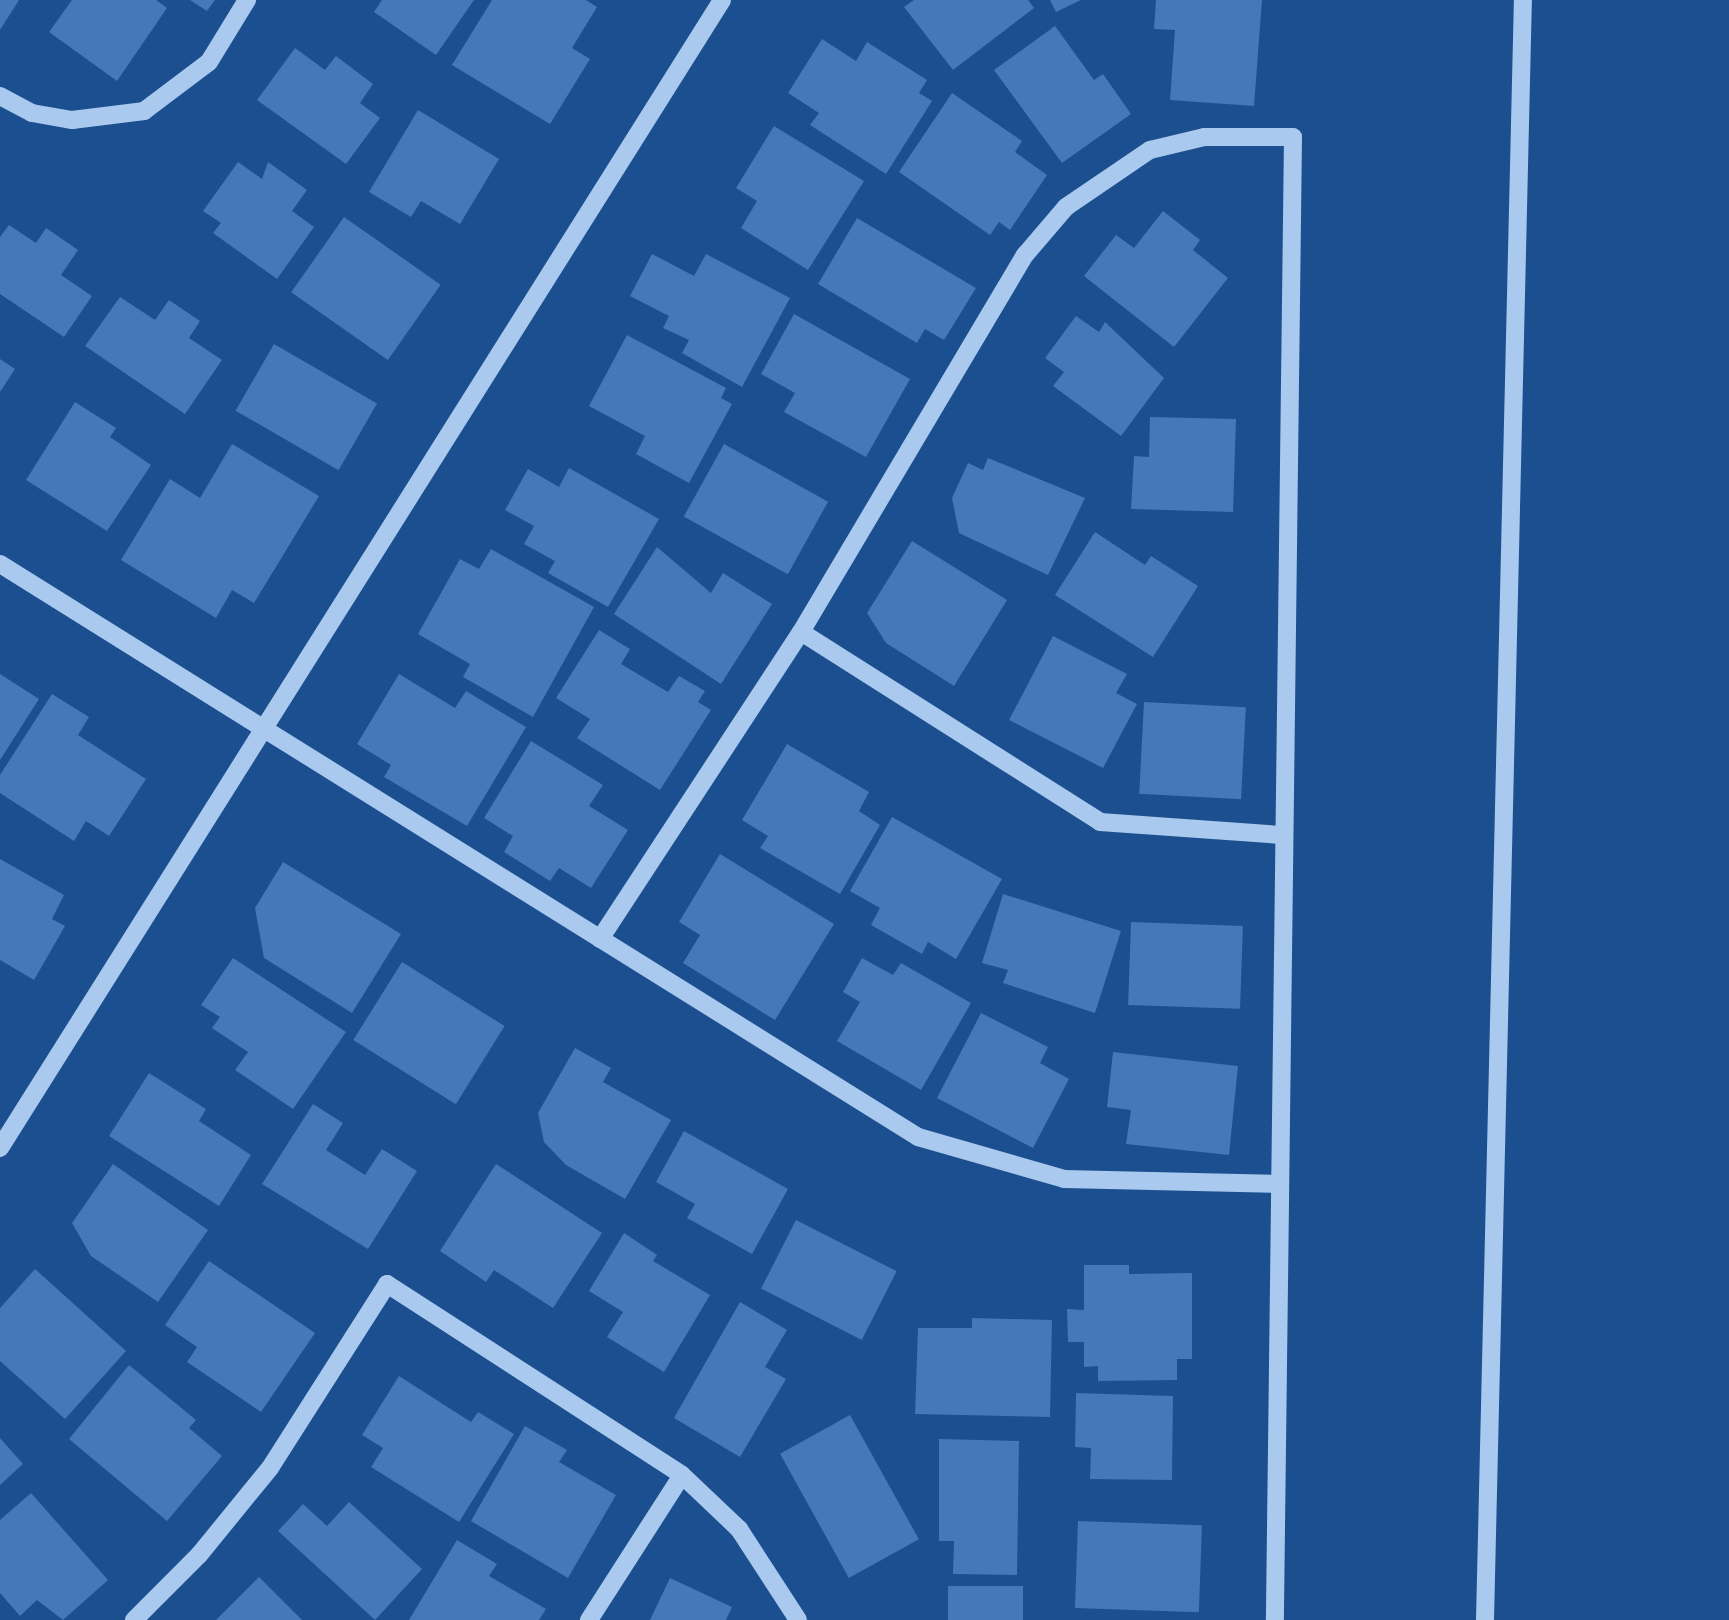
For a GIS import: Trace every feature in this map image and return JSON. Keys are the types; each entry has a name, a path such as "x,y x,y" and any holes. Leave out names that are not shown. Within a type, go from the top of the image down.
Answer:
{"street":[{"path":"0,96 32,114 72,120 144,111 209,62 248,0"},
{"path":"0,1148 722,0"},
{"path":"1485,1620 1524,0"},
{"path":"600,939 801,632 1026,255 1066,206 1150,150 1204,137 1292,137 1275,1620"},
{"path":"0,564 264,726 822,1082 954,1150 1064,1180 1280,1184"},
{"path":"801,632 1100,822 1282,835"},
{"path":"134,1620 199,1556 270,1468 387,1284 682,1475 739,1529 798,1620"},
{"path":"589,1620 682,1475"}],"building":[{"path":"0,0 19,0 0,30"},
{"path":"72,0 156,0 167,8 117,81 49,32"},
{"path":"190,0 215,0 207,11"},
{"path":"382,0 474,0 436,55 374,12"},
{"path":"492,0 586,0 597,7 572,48 590,59 550,124 452,65"},
{"path":"914,0 1028,0 1034,8 953,70 904,7"},
{"path":"1050,0 1081,0 1056,12"},
{"path":"1156,0 1262,0 1254,106 1170,100 1175,30 1154,29"},
{"path":"1055,26 1094,80 1103,74 1131,114 1062,163 994,70"},
{"path":"822,39 856,61 867,42 927,80 919,93 932,101 886,174 810,125 819,113 788,93"},
{"path":"295,48 325,70 336,56 373,84 360,103 380,118 346,164 257,100"},
{"path":"952,93 1022,141 1015,152 1047,175 1010,230 999,222 990,235 899,172"},
{"path":"418,110 499,159 460,224 421,201 411,217 369,192"},
{"path":"774,126 864,181 808,270 741,228 757,201 736,188"},
{"path":"238,162 262,179 268,162 307,190 292,211 314,227 277,279 213,233 221,223 203,211"},
{"path":"1163,211 1200,240 1193,250 1228,278 1174,347 1084,276 1116,235 1134,248"},
{"path":"344,217 441,285 388,360 291,292"},
{"path":"857,218 976,288 944,340 925,329 917,343 818,284"},
{"path":"9,225 36,243 46,228 78,250 61,275 92,296 64,337 0,294 0,237"},
{"path":"652,254 694,276 706,254 790,298 742,387 682,353 689,340 663,328 669,316 630,296"},
{"path":"120,297 155,320 169,300 200,321 189,338 222,360 185,414 85,346"},
{"path":"794,314 910,379 866,457 784,412 795,393 761,374"},
{"path":"1076,316 1099,332 1105,322 1164,378 1121,436 1053,386 1064,372 1045,358"},
{"path":"627,335 726,388 721,398 732,404 689,483 636,454 645,436 589,406"},
{"path":"274,344 377,404 339,470 236,411"},
{"path":"0,359 15,369 0,392"},
{"path":"75,402 116,428 110,437 151,465 107,531 26,480"},
{"path":"1150,417 1236,419 1233,512 1131,509 1134,456 1149,457"},
{"path":"232,444 319,496 254,603 232,590 216,618 121,560 170,479 200,498"},
{"path":"724,444 828,502 788,574 684,517"},
{"path":"988,458 1085,498 1048,575 959,533 952,498 968,463 983,470"},
{"path":"569,468 659,519 608,607 548,573 555,561 524,544 534,526 505,510 528,469 559,487"},
{"path":"1095,532 1145,565 1151,556 1198,586 1153,657 1055,595"},
{"path":"912,541 1007,600 954,686 886,643 867,613"},
{"path":"657,547 711,593 723,573 772,604 721,684 614,614"},
{"path":"491,549 594,607 533,717 463,677 470,664 418,634 460,559 479,569"},
{"path":"599,630 630,649 621,664 668,692 679,676 705,691 698,702 711,710 660,790 577,738 590,719 556,698"},
{"path":"1053,636 1127,674 1116,693 1137,704 1103,768 1009,720"},
{"path":"0,674 39,699 0,760"},
{"path":"399,674 455,708 466,691 526,727 467,826 384,777 391,765 357,744"},
{"path":"52,694 89,717 78,735 146,779 109,836 86,821 74,841 0,793 0,775"},
{"path":"1144,702 1246,707 1241,799 1139,794"},
{"path":"531,741 603,785 589,806 628,830 591,888 559,868 550,881 504,852 513,836 484,818"},
{"path":"787,744 869,792 859,811 880,825 840,894 760,848 768,836 742,820"},
{"path":"892,817 1002,879 956,959 928,942 922,954 871,925 880,908 850,891"},
{"path":"720,854 834,924 775,1020 683,963 700,935 679,922"},
{"path":"0,859 64,895 52,919 65,926 34,980 0,960"},
{"path":"283,862 401,934 352,1013 264,958 255,908"},
{"path":"1003,894 1121,931 1095,1013 1003,983 1008,970 982,963"},
{"path":"1131,922 1243,926 1240,1009 1128,1005"},
{"path":"233,958 346,1032 293,1109 235,1070 248,1052 212,1028 220,1017 201,1005"},
{"path":"862,958 893,975 901,963 971,1003 921,1090 837,1041 860,1002 843,992"},
{"path":"402,962 505,1026 456,1104 353,1040"},
{"path":"981,1013 1048,1047 1040,1063 1069,1079 1033,1148 937,1098"},
{"path":"575,1048 611,1068 603,1082 671,1120 625,1199 566,1165 544,1142 538,1113"},
{"path":"1113,1052 1238,1066 1229,1155 1126,1144 1131,1110 1107,1107"},
{"path":"149,1073 206,1109 199,1121 251,1155 219,1206 109,1136"},
{"path":"313,1104 343,1123 326,1150 365,1175 382,1149 417,1171 368,1249 262,1184"},
{"path":"684,1131 788,1189 752,1254 687,1218 695,1204 656,1182"},
{"path":"113,1164 208,1230 158,1302 91,1256 72,1223"},
{"path":"496,1164 602,1233 553,1308 494,1270 486,1282 440,1251"},
{"path":"796,1220 897,1271 862,1340 761,1289"},
{"path":"624,1233 657,1255 653,1261 710,1295 664,1372 607,1337 623,1312 589,1291"},
{"path":"209,1261 315,1333 261,1412 187,1362 197,1347 165,1325"},
{"path":"1084,1265 1129,1265 1129,1274 1192,1273 1192,1359 1177,1359 1177,1380 1098,1381 1098,1366 1084,1367 1084,1342 1068,1342 1067,1309 1084,1310"},
{"path":"35,1269 126,1351 65,1419 0,1361 0,1308"},
{"path":"740,1302 787,1330 765,1367 786,1379 740,1457 674,1418"},
{"path":"972,1318 1052,1320 1050,1417 915,1414 918,1328 972,1328"},
{"path":"129,1365 196,1420 189,1428 222,1456 167,1521 69,1439"},
{"path":"399,1376 471,1422 478,1412 514,1434 459,1522 371,1467 383,1448 362,1435"},
{"path":"1076,1393 1173,1396 1172,1480 1090,1479 1091,1448 1075,1447"},
{"path":"850,1415 919,1539 849,1578 780,1454"},
{"path":"525,1426 567,1450 559,1462 616,1495 568,1578 471,1521"},
{"path":"0,1438 23,1464 0,1485"},
{"path":"939,1439 1019,1441 1017,1575 953,1574 954,1541 939,1541"},
{"path":"31,1493 108,1580 63,1620 37,1600 20,1616 0,1593 0,1520"},
{"path":"349,1502 422,1569 375,1620 278,1531 303,1504 327,1526"},
{"path":"1078,1521 1202,1525 1199,1612 1075,1608"},
{"path":"457,1540 497,1564 489,1576 546,1609 539,1620 409,1620"},
{"path":"259,1577 302,1620 216,1620"},
{"path":"670,1578 732,1607 726,1620 650,1620"},
{"path":"948,1586 1023,1586 1023,1620 948,1620"}]}
